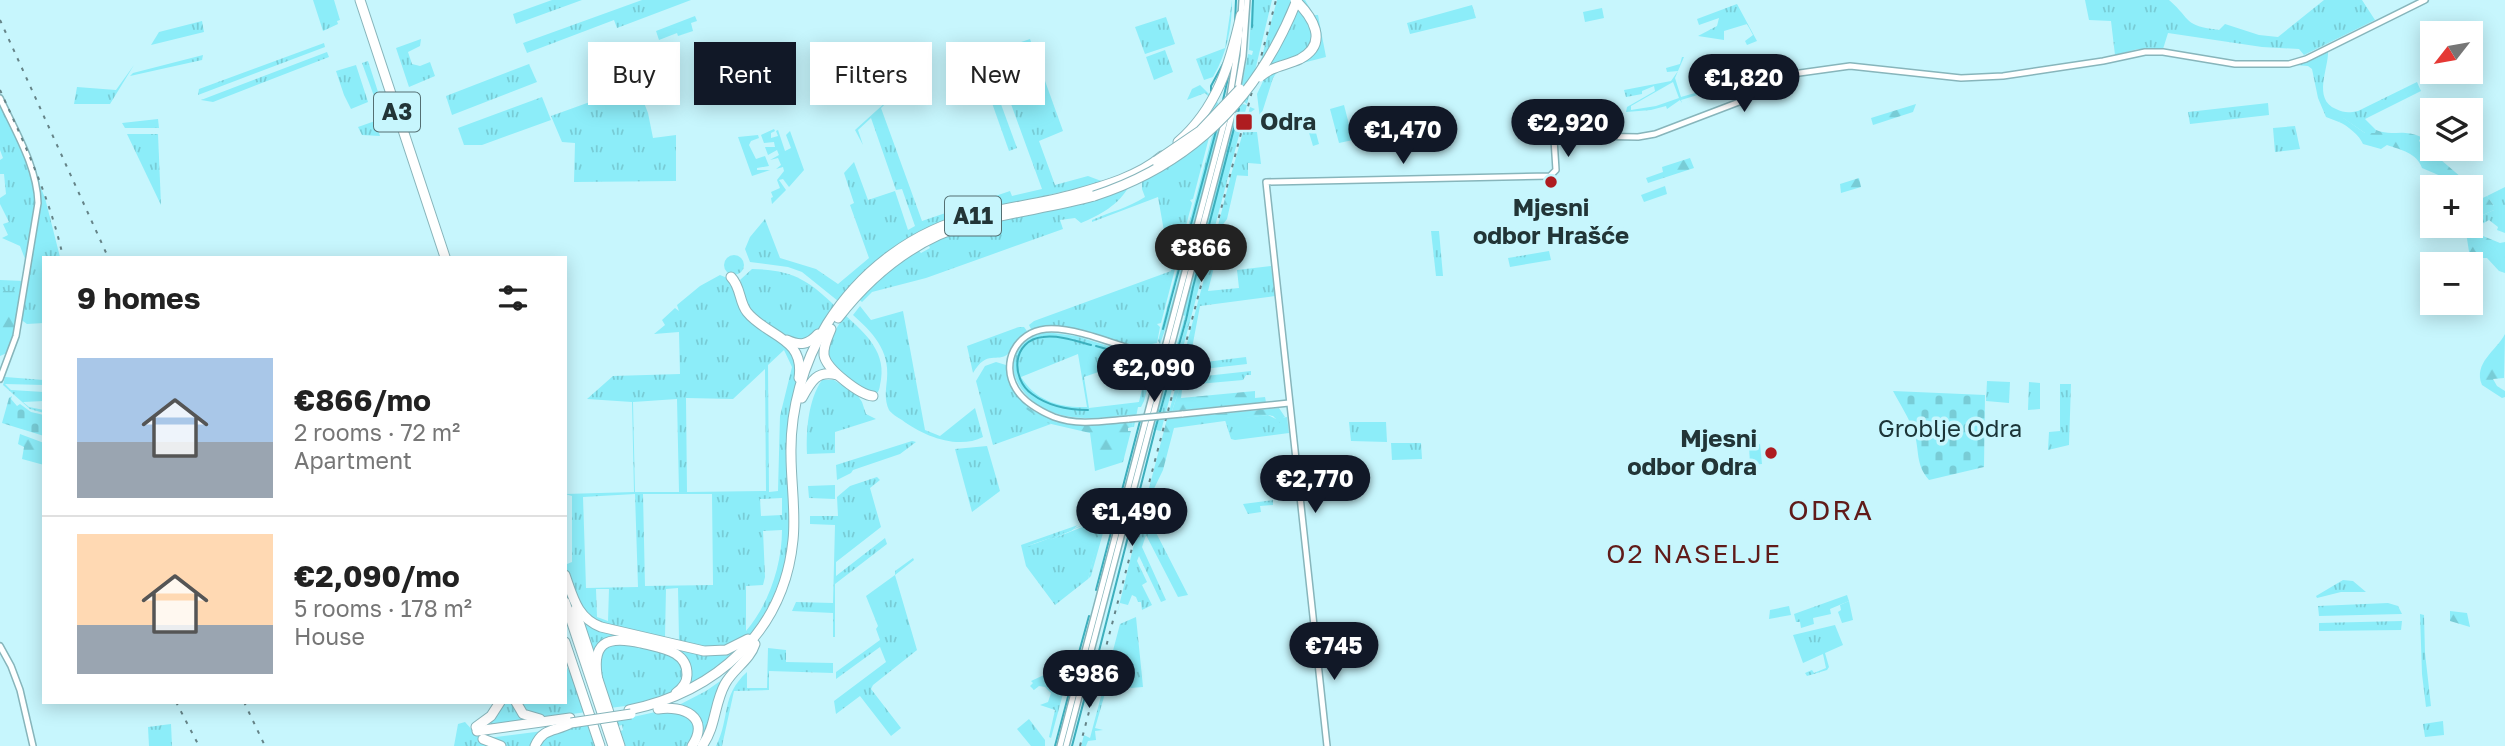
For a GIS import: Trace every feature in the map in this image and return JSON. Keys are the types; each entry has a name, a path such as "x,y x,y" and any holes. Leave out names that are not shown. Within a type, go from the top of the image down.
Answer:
{"highway":[{"name":"A3","path":"360,0 445,256"},
{"name":"A3","path":"366,0 451,256"},
{"path":"1251,86 1268,70 1303,57 1313,45 1316,33 1313,20 1294,0"},
{"name":"A11","path":"657,706 688,691 721,670 749,644 770,614 783,584 793,543 791,452 794,414 806,368 829,327 850,302 894,261 928,240 971,223 1127,184 1176,157 1215,126 1251,86 1279,41 1294,0"},
{"name":"A11","path":"1093,193 1156,161 1200,131 1238,93 1271,44 1294,0"},
{"path":"1156,161 1194,127 1217,93 1233,54 1241,15"},
{"path":"736,276 747,312 793,348 799,363 794,414"},
{"path":"782,338 797,344 806,343 829,327"},
{"path":"829,327 824,355 827,363 871,400"},
{"name":"A11","path":"479,733 630,712 692,695 739,662 755,644 788,588 799,526 796,439 802,398 829,327"},
{"path":"802,398 817,376 828,373 839,375"},
{"path":"567,581 576,606 589,621 615,631 694,650 716,652 736,647 749,638 770,614"},
{"path":"567,587 620,746"},
{"path":"567,607 613,746"},
{"path":"567,627 607,746"},
{"path":"598,681 596,658 600,649 609,641 625,640 668,650 682,660 687,678 680,691 657,706"},
{"path":"702,746 712,729 726,681 753,651 755,644"},
{"path":"567,648 600,746"},
{"path":"567,666 573,671 580,687"},
{"path":"498,704 479,733 501,746"},
{"path":"517,704 523,714 532,719 562,717 570,721"},
{"path":"657,706 677,707 691,714 698,731 692,746"},
{"path":"535,746 545,731 570,721"}],"main road":[{"path":"1066,746 1229,102 1242,0"},
{"path":"1060,746 1234,107 1243,56 1247,0"},
{"path":"1327,746 1266,182 1549,176 1555,173 1554,139 1586,136 1632,138 1655,134 1739,102 1761,79 1796,72 1850,66 1961,78 2003,76 2150,51 2228,63 2289,64 2306,59 2424,0"},
{"path":"0,99 36,179 38,202 16,336 0,379"},
{"path":"1164,358 1058,329 1045,329 1024,337 1014,348 1010,373 1014,386 1025,400 1062,419 1083,422 1289,403"},
{"path":"1138,350 1158,348 1167,339"},
{"path":"1147,350 1164,358"},
{"path":"0,646 20,690 33,746"},
{"path":"1063,672 1074,668 1083,659"}],"green space":[{"path":"313,0 334,0 340,20 337,21 338,24 323,31"},
{"path":"552,0 582,0 516,24 513,14"},
{"path":"642,0 691,0 617,28 614,20 527,53 523,43"},
{"path":"1232,0 1230,30 1225,49 1213,77 1204,80 1196,59 1225,48"},
{"path":"1252,0 1272,0 1247,104 1239,98 1248,54 1252,55 1253,51 1249,50"},
{"path":"1277,0 1305,0 1314,15 1318,15 1326,57 1279,69 1273,78 1260,119 1257,94 1265,77 1257,75"},
{"path":"2085,0 2169,0 2193,24 2219,30 2225,24 2259,35 2278,37 2324,0 2362,0 2375,20 2304,55 2299,49 2262,47 2168,33 2163,49 2138,49 2115,55 2111,21 2089,20"},
{"path":"1737,4 1757,41 1747,45 1745,41 1753,35 1747,24 1724,31 1724,40 1698,36 1717,26 1719,18 1699,25 1697,19"},
{"path":"1472,5 1476,18 1410,34 1407,23"},
{"path":"1602,8 1604,18 1585,22 1583,12"},
{"path":"695,16 697,21 691,23 693,31 678,36 677,33 659,40 656,31"},
{"path":"1166,17 1175,44 1145,54 1135,27"},
{"path":"202,21 204,32 151,45 159,32"},
{"path":"421,39 420,46 408,52 412,64 420,66 430,62 435,76 409,87 396,48"},
{"path":"324,43 325,47 198,95 199,89"},
{"path":"1165,50 1173,72 1154,80 1146,57"},
{"path":"2328,51 2323,91 2329,104 2339,110 2358,111 2417,82 2421,91 2365,119 2376,130 2375,133 2365,133 2343,118 2339,122 2326,117 2318,98 2312,69 2294,65"},
{"path":"327,52 329,57 213,102 201,100"},
{"path":"203,55 202,60 130,76 133,73"},
{"path":"1684,57 1678,71 1667,72 1666,68 1680,64"},
{"path":"368,61 380,98 375,99 362,63"},
{"path":"529,64 537,82 452,115 446,96"},
{"path":"134,65 110,104 74,104 77,87 116,90"},
{"path":"356,65 368,102 351,109 336,71"},
{"path":"1713,67 1739,70 1738,78 1713,82 1715,96 1711,91 1681,100 1682,103 1680,100 1667,109 1666,106 1626,112 1627,107 1655,91 1654,86 1642,91 1642,94 1626,97 1624,90 1671,81 1678,71 1675,78 1681,97 1712,88","holes":["1673,82 1679,98 1656,106 1631,110 1631,106"]},
{"path":"1045,81 1063,131 1039,141 1055,185 1088,176 1104,182 971,213 838,301 802,272 788,267 750,262 745,249 750,237 765,219 780,258 816,269 838,284 869,258 850,205 854,203 844,173 854,162 868,200 895,191 908,230 915,226 902,189 896,190 871,118 858,130 863,145 855,130 883,105 881,108 922,221 1010,191 1012,196 1042,189 1011,105 1045,105"},
{"path":"1200,85 1218,103 1193,199 1190,200 1192,203 1182,241 1179,243 1181,246 1161,323 1157,324 1160,327 1157,343 1119,343 1048,327 1031,329 1029,325 1034,321 1171,271 1158,197 1092,220 1145,197 1142,180 1198,128 1193,120 1209,97 1205,93 1187,100 1192,89"},
{"path":"542,97 551,120 482,145 464,145 458,128"},
{"path":"0,102 30,166 37,202 27,264 20,246 2,238 8,235 3,224 9,222 0,204 0,198 6,194 4,174 0,174 0,160 3,158 0,150"},
{"path":"588,103 588,105 645,105 653,138 676,135 676,181 574,182 575,143 562,142 551,116"},
{"path":"2268,103 2269,115 2190,124 2188,112"},
{"path":"1916,104 1913,112 1873,125 1871,118"},
{"path":"993,105 1001,105 1017,148 1009,151"},
{"path":"1247,105 1161,431 1156,430 1187,321 1239,109 1192,287 1186,320 1155,430 1152,429 1172,353 1174,354 1185,316 1184,304 1235,108"},
{"path":"1344,105 1353,140 1339,143 1330,109"},
{"path":"1220,106 1226,106 1175,302 1160,344 1158,341","holes":["1217,126 1171,306 1162,329"]},
{"path":"1250,107 1255,109 1251,112 1249,132 1257,132 1261,164 1248,163 1248,176 1231,175"},
{"path":"1311,114 1319,144 1313,146 1304,116"},
{"path":"2342,117 2365,133 2375,133 2376,130 2420,137 2420,161 2442,161 2459,175 2438,175 2422,168 2412,155 2387,145 2381,149 2363,144 2353,131 2339,122"},
{"path":"158,119 159,128 125,128 122,123"},
{"path":"375,121 380,136 362,135 358,127"},
{"path":"2295,126 2300,149 2275,152 2273,128"},
{"path":"774,129 771,138 778,136 778,130 785,151 791,148 786,135 790,131 804,170 789,187 783,179 779,180 786,190 772,204 771,192 780,188 777,180 784,171 783,167 776,169 781,165 778,158 770,160 779,155 777,150 768,155 765,147 775,147 774,142 764,143 761,135"},
{"path":"127,134 158,134 161,205"},
{"path":"758,135 759,138 751,141 749,145 756,159 765,156 769,166 757,170 770,170 752,176 738,137"},
{"path":"1690,158 1694,168 1648,183 1646,178 1663,172 1662,167"},
{"path":"34,171 45,198 60,256 42,256 42,323 27,324 20,319 39,209"},
{"path":"1231,175 1237,175 1227,219 1221,227 1219,237 1215,237"},
{"path":"1859,178 1861,187 1841,193 1840,184"},
{"path":"1129,186 1120,199 1108,209 1081,223 1075,218 1060,220 1063,229 926,278 872,292 862,302 857,298 911,253 921,253 930,248 935,240 973,226"},
{"path":"1665,186 1667,194 1644,202 1641,195"},
{"path":"2505,187 2505,233 2497,230 2498,227 2489,220 2483,223 2483,215 2494,210 2487,196"},
{"path":"2487,196 2494,210 2483,215 2483,198"},
{"path":"1431,231 1439,231 1443,276 1436,276"},
{"path":"2483,236 2500,243 2505,242 2505,273 2499,271 2487,258 2483,258 2483,252 2469,252 2467,238"},
{"path":"1215,237 1219,237 1215,251 1218,251 1208,291 1239,288 1237,270 1271,266 1275,296 1200,306 1189,364 1246,357 1247,364 1186,371 1182,390 1179,390 1172,411 1169,412"},
{"path":"1549,251 1551,260 1510,267 1508,258"},
{"path":"734,255 741,258 744,265 741,272 734,275 727,272 724,265 727,258"},
{"path":"752,269 778,271 798,278 835,306 810,340 788,339 749,310 740,280"},
{"path":"720,275 732,280 739,300 783,341 796,357 797,380 792,403 789,542 783,572 769,607 749,637 718,650 598,624 576,601 567,576 567,564 572,562 572,496 567,494 634,492 632,402 587,399 613,376 680,374 679,332 654,334 665,325 662,320 675,308 679,311 677,305 700,286","holes":["784,350 792,367 780,416 778,491 769,492 768,365","765,369 766,491 687,492 686,398 733,399","677,399 679,492 635,492 633,402","635,494 638,587 586,588 583,497","643,494 712,494 713,585 645,586","782,498 782,515 761,516 760,499","782,530 780,557 773,584 746,631 746,586 763,585 765,577 763,531","678,588 679,640 665,637 666,589","596,589 609,589 608,621 597,617"]},
{"path":"0,280 25,281 22,293 0,292"},
{"path":"0,291 23,291 9,352 0,356"},
{"path":"860,306 871,320 903,311 925,430 940,436 975,408 983,437 973,441 952,442 930,436 890,411 886,398 886,359 873,335 853,315"},
{"path":"845,315 867,337 878,354 882,374 876,394 869,395 829,363 827,343"},
{"path":"1024,327 1027,331 1010,353 983,361 973,373 967,346"},
{"path":"1046,332 1076,336 1153,360 1144,401 1141,407 1138,407 1134,427 1134,415 1072,417 1052,412 1026,395 1018,384 1014,359 1019,348 1029,339","holes":["1078,354 1087,407 1067,406 1041,397 1021,377","1136,359 1138,362 1148,361 1150,364 1142,368 1145,375 1139,402 1089,408 1084,377"]},
{"path":"2505,334 2504,378 2493,379 2497,386 2505,391 2505,397 2502,398 2482,385 2480,377 2483,364"},
{"path":"996,362 1006,365 1011,384 1019,396 1063,422 1024,405 1051,424 993,445 976,381 985,366"},
{"path":"1251,371 1251,375 1246,375 1243,380 1187,385 1187,378"},
{"path":"5,377 42,380 42,385 5,384 11,390 42,392 42,401 23,402 29,407 42,410 42,412 30,409 3,385"},
{"path":"822,380 834,380 858,396 866,414 876,419 835,432 835,453 807,454 811,406"},
{"path":"1987,381 2010,382 2009,403 1986,401"},
{"path":"2029,382 2040,383 2040,409 2028,410"},
{"path":"2060,384 2071,384 2069,445 2048,450 2049,432 2060,431"},
{"path":"1179,390 1182,390 1181,398 1255,391 1255,398 1265,397 1266,402 1172,411"},
{"name":"Groblje Odra","path":"1893,391 1985,395 1984,467 1929,480 1920,463 1912,427"},
{"path":"12,396 11,399 17,406 20,404 31,412 42,415 42,435 2,423 9,398"},
{"path":"1024,405 1039,414 1065,423 1090,425 1133,422 1132,427 1128,428 1128,431 1131,431 1123,462 1095,471 1090,433 1047,423 1023,407"},
{"path":"1279,408 1285,417 1280,423 1268,415 1174,428 1163,470 1150,497 1147,496 1167,419"},
{"path":"1268,415 1276,419 1287,417 1289,433 1231,439 1225,420"},
{"path":"1065,422 1123,422 1123,424 1096,426"},
{"path":"1349,422 1386,422 1387,442 1351,441"},
{"path":"20,434 42,442 42,464 22,459 24,447 18,444"},
{"path":"916,442 900,454 853,470 837,480 836,465"},
{"path":"1391,443 1421,443 1422,459 1392,460"},
{"path":"1760,444 1762,464 1750,465 1749,445"},
{"path":"987,446 1000,491 972,512 955,449"},
{"path":"877,477 880,480 870,488 881,527 836,562 836,576 885,538 887,544 835,584 833,637 833,613 792,611 796,602 833,603 835,525 810,524 810,516 838,516 837,497 850,486"},
{"path":"835,485 835,499 809,498 808,486"},
{"path":"1273,500 1273,505 1260,506 1261,512 1248,514 1243,504"},
{"path":"1108,515 1088,579 1103,521 1027,547"},
{"path":"1147,515 1188,595 1178,597 1146,535 1142,547 1166,600 1161,602 1139,556 1137,561 1147,582 1142,585 1152,605 1142,610 1141,602 1132,595 1128,605 1120,603 1116,618 1136,536 1139,536"},
{"path":"1100,520 1104,521 1088,579 1055,605 1026,566 1021,545 1078,525 1071,531 1027,546 1052,539"},
{"path":"913,558 914,560 895,575 895,571"},
{"path":"895,575 917,650 871,689 901,728 891,736 860,696 836,714 834,701 886,662 880,647 836,679 836,672 880,640 876,629 878,626 866,596"},
{"path":"2343,580 2353,581 2366,592 2341,592 2317,598 2316,596"},
{"path":"1847,595 1849,601 1830,609 1831,614 1813,618 1814,624 1801,628 1800,622 1796,622 1794,614"},
{"path":"1849,601 1853,620 1842,623 1838,612 1841,610 1840,605"},
{"path":"2388,603 2398,606 2402,614 2319,616 2318,606"},
{"path":"1789,606 1791,615 1769,619 1770,610"},
{"path":"2450,611 2467,613 2470,627 2450,621"},
{"path":"578,613 586,621 679,648 742,646 727,661 683,690 684,658 619,637 594,655"},
{"path":"2420,614 2424,615 2431,706 2426,707 2422,674"},
{"path":"1136,617 1143,687 1106,690 1095,728 1103,730 1095,731 1096,740 1081,746 1084,735 1090,738 1120,624"},
{"path":"2402,621 2401,630 2319,631 2319,623"},
{"path":"1835,625 1843,645 1825,653 1829,667 1827,670 1807,676 1805,673 1826,668 1823,654 1803,663 1793,635"},
{"path":"614,641 668,652 683,663 684,680 668,696 640,704 610,708 598,672 600,650"},
{"path":"768,648 786,650 786,662 833,663 833,673 769,671 769,690 734,691 722,746 716,746 729,698 739,681 747,672 747,688 767,688"},
{"path":"567,668 574,677 586,712 546,718 527,715 519,704 567,704"},
{"path":"1044,675 1067,679 1051,738 1049,737 1055,710 1040,705 1048,702 1051,693 1045,687 1039,686 1034,690 1030,686 1033,683 1031,681"},
{"path":"726,677 711,728 700,746 694,746 699,729 677,706"},
{"path":"499,704 516,704 530,720 477,728"},
{"path":"669,709 688,714 696,729 690,746 623,746 618,732 623,730 622,725 618,726 615,721"},
{"path":"1029,719 1045,740 1045,746 1031,746 1017,729"},
{"path":"2443,721 2444,735 2425,737 2423,724"},
{"path":"465,722 483,742 496,746 454,746 458,724"},
{"path":"171,724 172,746 149,746 148,727"},
{"path":"590,724 597,746 536,746 562,728"},
{"path":"543,731 533,746 504,746 488,738"}],"waterway":[{"path":"1235,23 1236,0"},
{"path":"1252,27 1253,0"},
{"path":"1211,91 1224,62"},
{"path":"1223,100 1228,78"},
{"path":"1094,663 1186,320 1239,109"},
{"path":"1163,329 1216,131"},
{"path":"1088,410 1058,406 1032,394 1020,379 1018,361 1025,345 1043,337 1091,345"},
{"path":"1096,346 1149,361"},
{"path":"1096,590 1140,421"},
{"path":"1078,656 1089,616"},
{"path":"1072,746 1088,685"},
{"path":"1055,746 1069,693"}],"railway":[{"path":"1080,746 1276,0"},
{"path":"0,20 108,256"},
{"path":"0,90 44,193 63,256"},
{"path":"177,704 199,746"},
{"path":"245,704 265,746"}],"place":[{"name":"Odra","path":"1244,122"},
{"name":"Mjesni odbor Hrašće","path":"1551,182"},
{"name":"Mjesni odbor Odra","path":"1771,453"}],"district":[{"name":"ODRA","path":"1831,510"},
{"name":"O2 NASELJE","path":"1694,554"}]}
